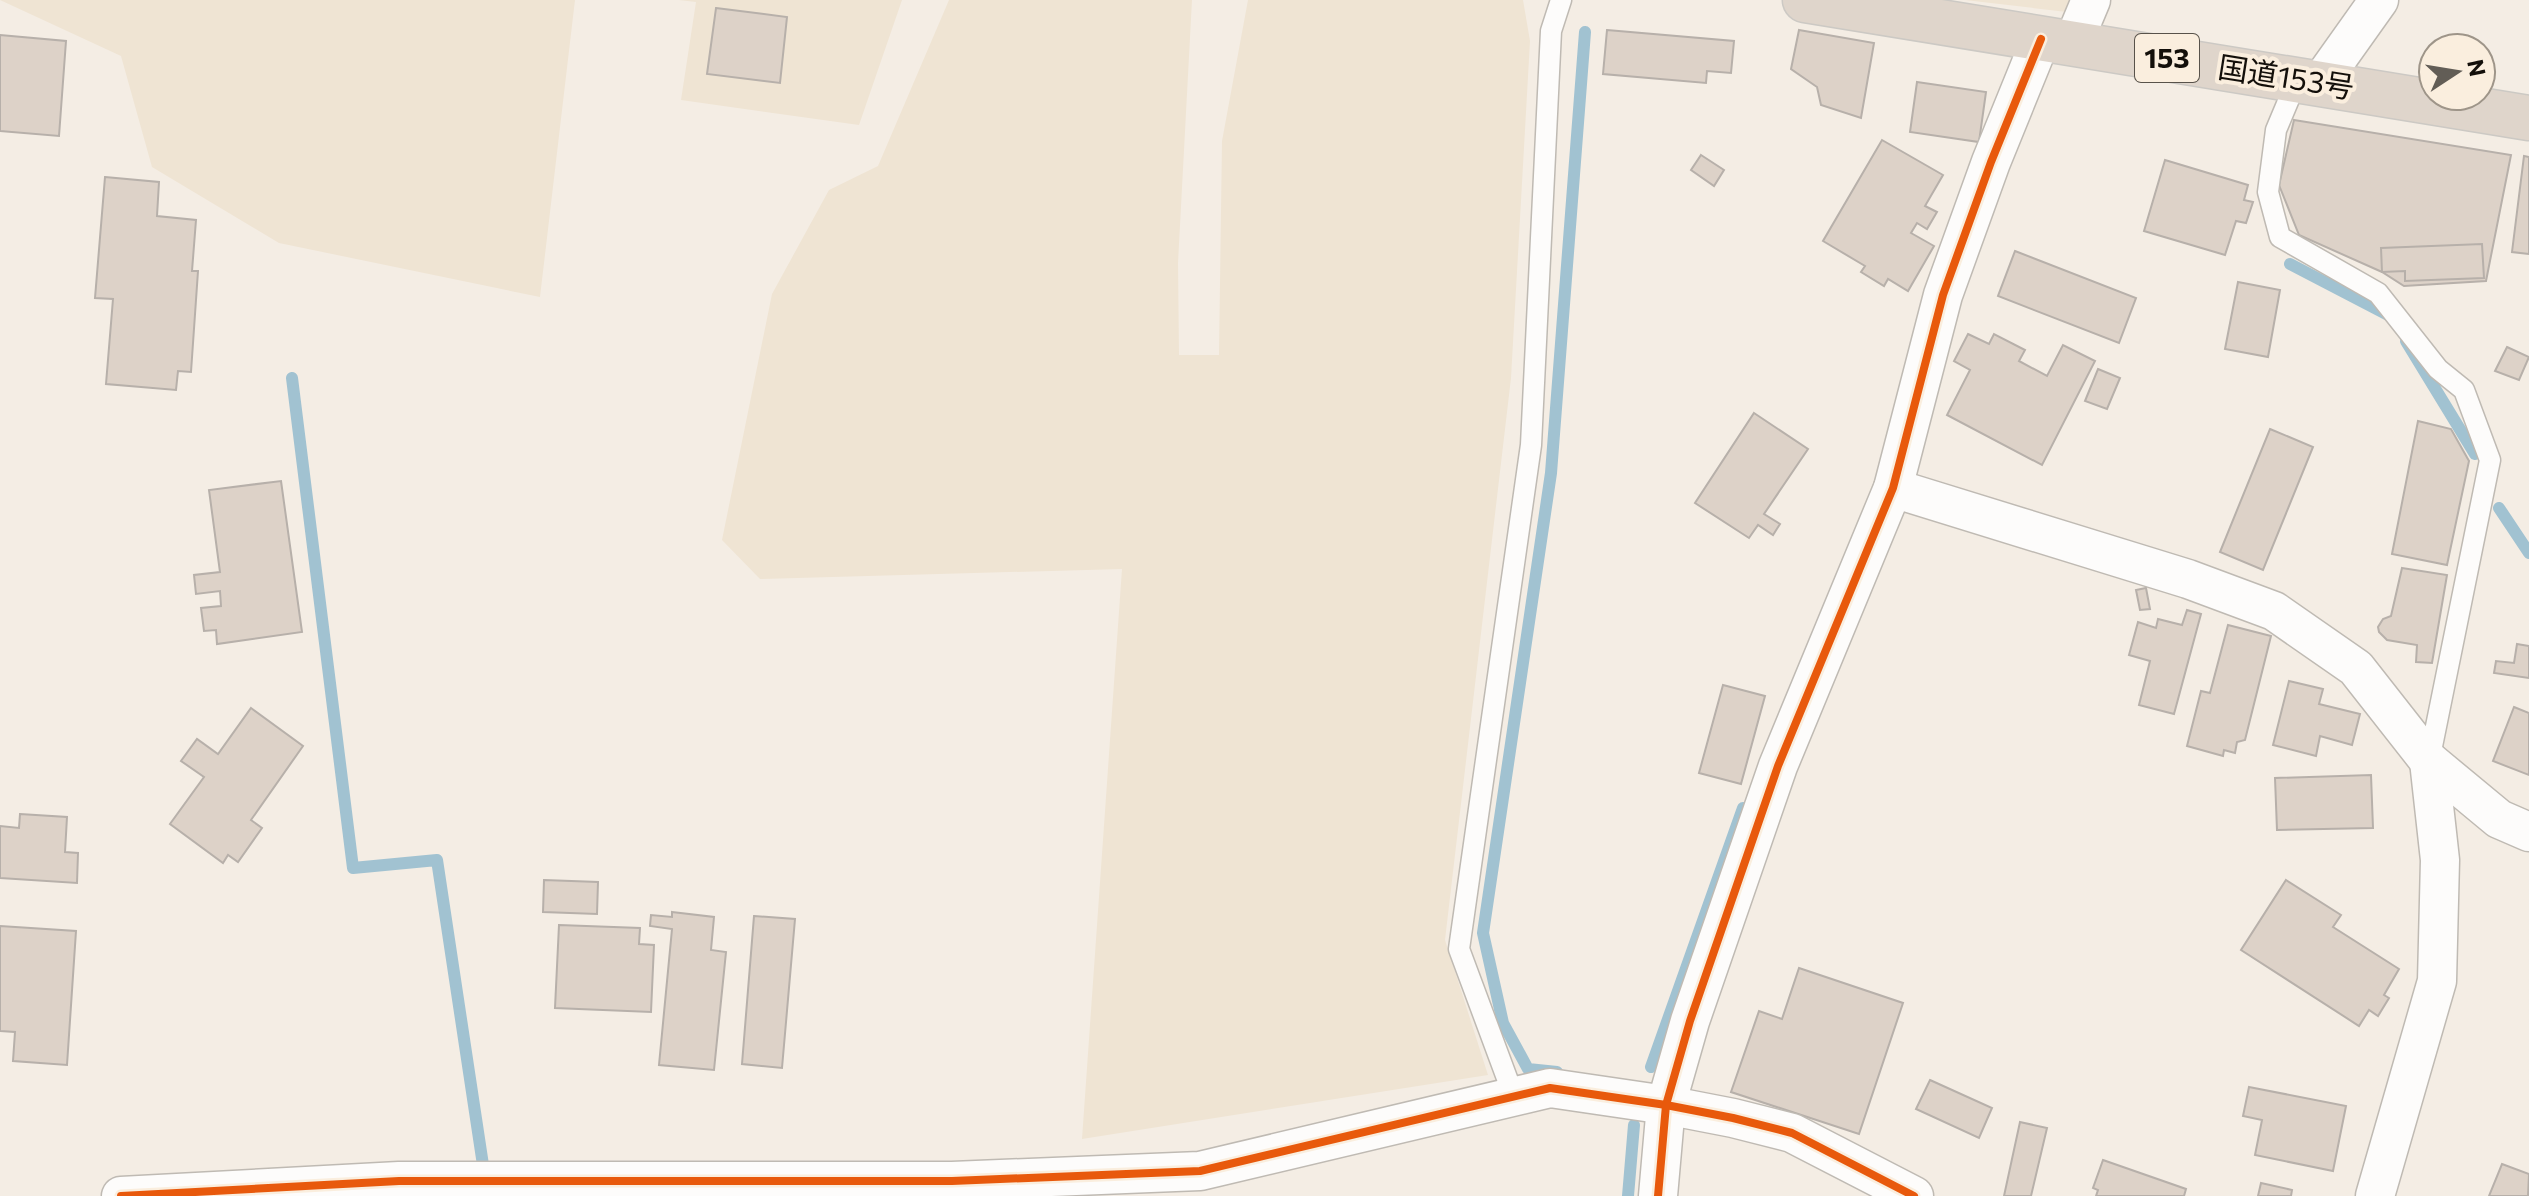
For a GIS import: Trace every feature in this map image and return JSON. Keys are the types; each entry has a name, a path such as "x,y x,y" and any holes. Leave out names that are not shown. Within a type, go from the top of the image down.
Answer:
{"highway":[{"name":"国道153号","path":"1805,0 2529,118"}],"street":[{"path":"1658,1196 1666,1105 1690,1021 1778,766 1893,488 1943,295 1991,162 2057,41 2091,0"},
{"path":"2308,81 2379,0"},
{"path":"1893,488 2188,579 2274,611 2356,668 2429,761 2499,819 2529,832"},
{"path":"2375,1196 2437,981 2440,860 2429,761"},
{"path":"121,1196 400,1189 953,1188 1200,1171 1550,1088 1666,1105 1792,1133 1914,1196"}],"lane":[{"path":"1514,1097 1459,949 1531,445 1551,31 1561,0"},
{"path":"2308,81 2276,130 2268,192 2280,237 2378,293 2438,369 2464,390 2490,460 2429,761"}],"shaded area":[{"path":"0,0 575,0 540,297 279,243 152,167 121,56"},
{"path":"679,0 902,0 859,125 681,100 696,2"},
{"path":"949,0 1192,0 1178,263 1179,355 1219,355 1222,141 1248,0 1523,0 1530,41 1511,378 1445,940 1488,1075 1082,1139 1122,569 760,579 722,540 772,294 829,190 878,166"},
{"path":"1965,0 2071,0 2067,12"}],"building":[{"path":"716,8 787,17 780,83 707,74"},
{"path":"1607,30 1734,41 1731,73 1707,71 1706,83 1603,74"},
{"path":"1799,30 1874,43 1861,118 1821,105 1817,87 1791,69"},
{"path":"0,35 66,41 59,136 0,131"},
{"path":"1917,82 1986,92 1979,142 1910,132"},
{"path":"2294,120 2511,155 2486,281 2404,286 2382,272 2299,235 2279,185"},
{"path":"1882,140 1943,175 1925,206 1937,212 1927,229 1917,223 1911,233 1934,246 1908,291 1888,279 1884,286 1861,272 1865,266 1823,241"},
{"path":"1701,155 1724,170 1714,186 1691,170"},
{"path":"2524,156 2529,157 2529,254 2512,252"},
{"path":"2165,160 2248,185 2244,200 2253,202 2246,223 2236,221 2225,255 2144,231"},
{"path":"105,177 159,182 157,216 196,220 192,271 198,271 191,372 178,371 176,390 106,384 113,299 95,298"},
{"path":"2482,244 2484,278 2405,281 2405,271 2382,272 2381,248"},
{"path":"2015,251 2136,298 2119,343 1998,296"},
{"path":"2238,282 2280,290 2268,357 2225,349"},
{"path":"1968,334 1989,344 1994,334 2025,350 2019,361 2047,376 2063,345 2095,361 2042,465 1947,415 1970,370 1954,361"},
{"path":"2507,347 2529,357 2519,380 2495,371"},
{"path":"2098,369 2120,378 2107,409 2085,401"},
{"path":"1754,413 1808,449 1764,514 1780,524 1773,535 1758,525 1749,538 1695,503"},
{"path":"2418,421 2451,429 2469,461 2447,565 2392,554"},
{"path":"2270,429 2313,447 2263,570 2220,552"},
{"path":"281,481 302,632 217,644 216,630 204,631 201,608 221,606 220,591 196,594 194,575 220,572 209,490"},
{"path":"2402,568 2447,575 2432,663 2416,662 2417,645 2387,640 2379,632 2378,627 2383,619 2391,616"},
{"path":"2146,588 2150,609 2140,610 2136,590"},
{"path":"2187,610 2201,614 2174,714 2139,705 2150,661 2129,655 2138,622 2156,628 2158,619 2182,625"},
{"path":"2228,625 2271,636 2245,740 2237,742 2235,753 2224,750 2223,756 2187,746 2201,691 2210,693"},
{"path":"2517,644 2529,646 2529,678 2494,673 2496,661 2514,663"},
{"path":"2289,681 2323,689 2319,704 2360,714 2352,745 2320,736 2316,756 2273,745"},
{"path":"1723,685 1765,696 1741,784 1699,773"},
{"path":"2514,707 2529,713 2529,775 2493,761"},
{"path":"251,708 303,746 251,820 262,828 238,862 228,855 223,863 170,824 204,777 181,761 197,739 218,754"},
{"path":"2371,775 2373,828 2277,830 2275,778"},
{"path":"20,814 67,817 65,852 78,853 77,883 0,878 0,826 19,828"},
{"path":"544,880 598,882 597,914 543,912"},
{"path":"2286,880 2341,915 2333,927 2399,969 2384,995 2389,998 2378,1016 2369,1010 2359,1026 2241,950"},
{"path":"672,912 714,917 711,950 726,952 714,1070 659,1065 672,929 650,926 651,915 672,917"},
{"path":"754,916 795,919 782,1068 742,1064"},
{"path":"559,925 640,928 639,944 654,945 651,1012 555,1008"},
{"path":"0,926 76,931 67,1065 13,1061 15,1032 0,1031"},
{"path":"1799,968 1903,1003 1859,1134 1731,1092 1759,1011 1782,1019"},
{"path":"1930,1080 1992,1108 1979,1138 1916,1109"},
{"path":"2249,1087 2346,1106 2333,1171 2255,1155 2262,1120 2243,1116"},
{"path":"2020,1122 2047,1128 2031,1196 2004,1196"},
{"path":"2103,1160 2186,1189 2184,1196 2096,1196 2098,1190 2093,1188"},
{"path":"2502,1164 2529,1174 2528,1196 2489,1196"},
{"path":"2261,1183 2292,1190 2291,1196 2258,1196"}],"waterway":[{"path":"1557,1072 1528,1069 1503,1023 1483,933 1551,473 1585,32"},
{"path":"2290,264 2390,316"},
{"path":"2406,341 2475,454"},
{"path":"292,378 353,868 437,860 483,1165"},
{"path":"2499,508 2529,553"},
{"path":"1651,1067 1743,808"},
{"path":"1628,1196 1634,1125"}],"cycle path":[{"path":"1658,1196 1666,1105 1690,1021 1778,766 1893,488 1943,295 1991,162 2041,39"},
{"path":"121,1196 399,1181 952,1181 1200,1171 1550,1088 1666,1105 1792,1133 1914,1196"}]}
